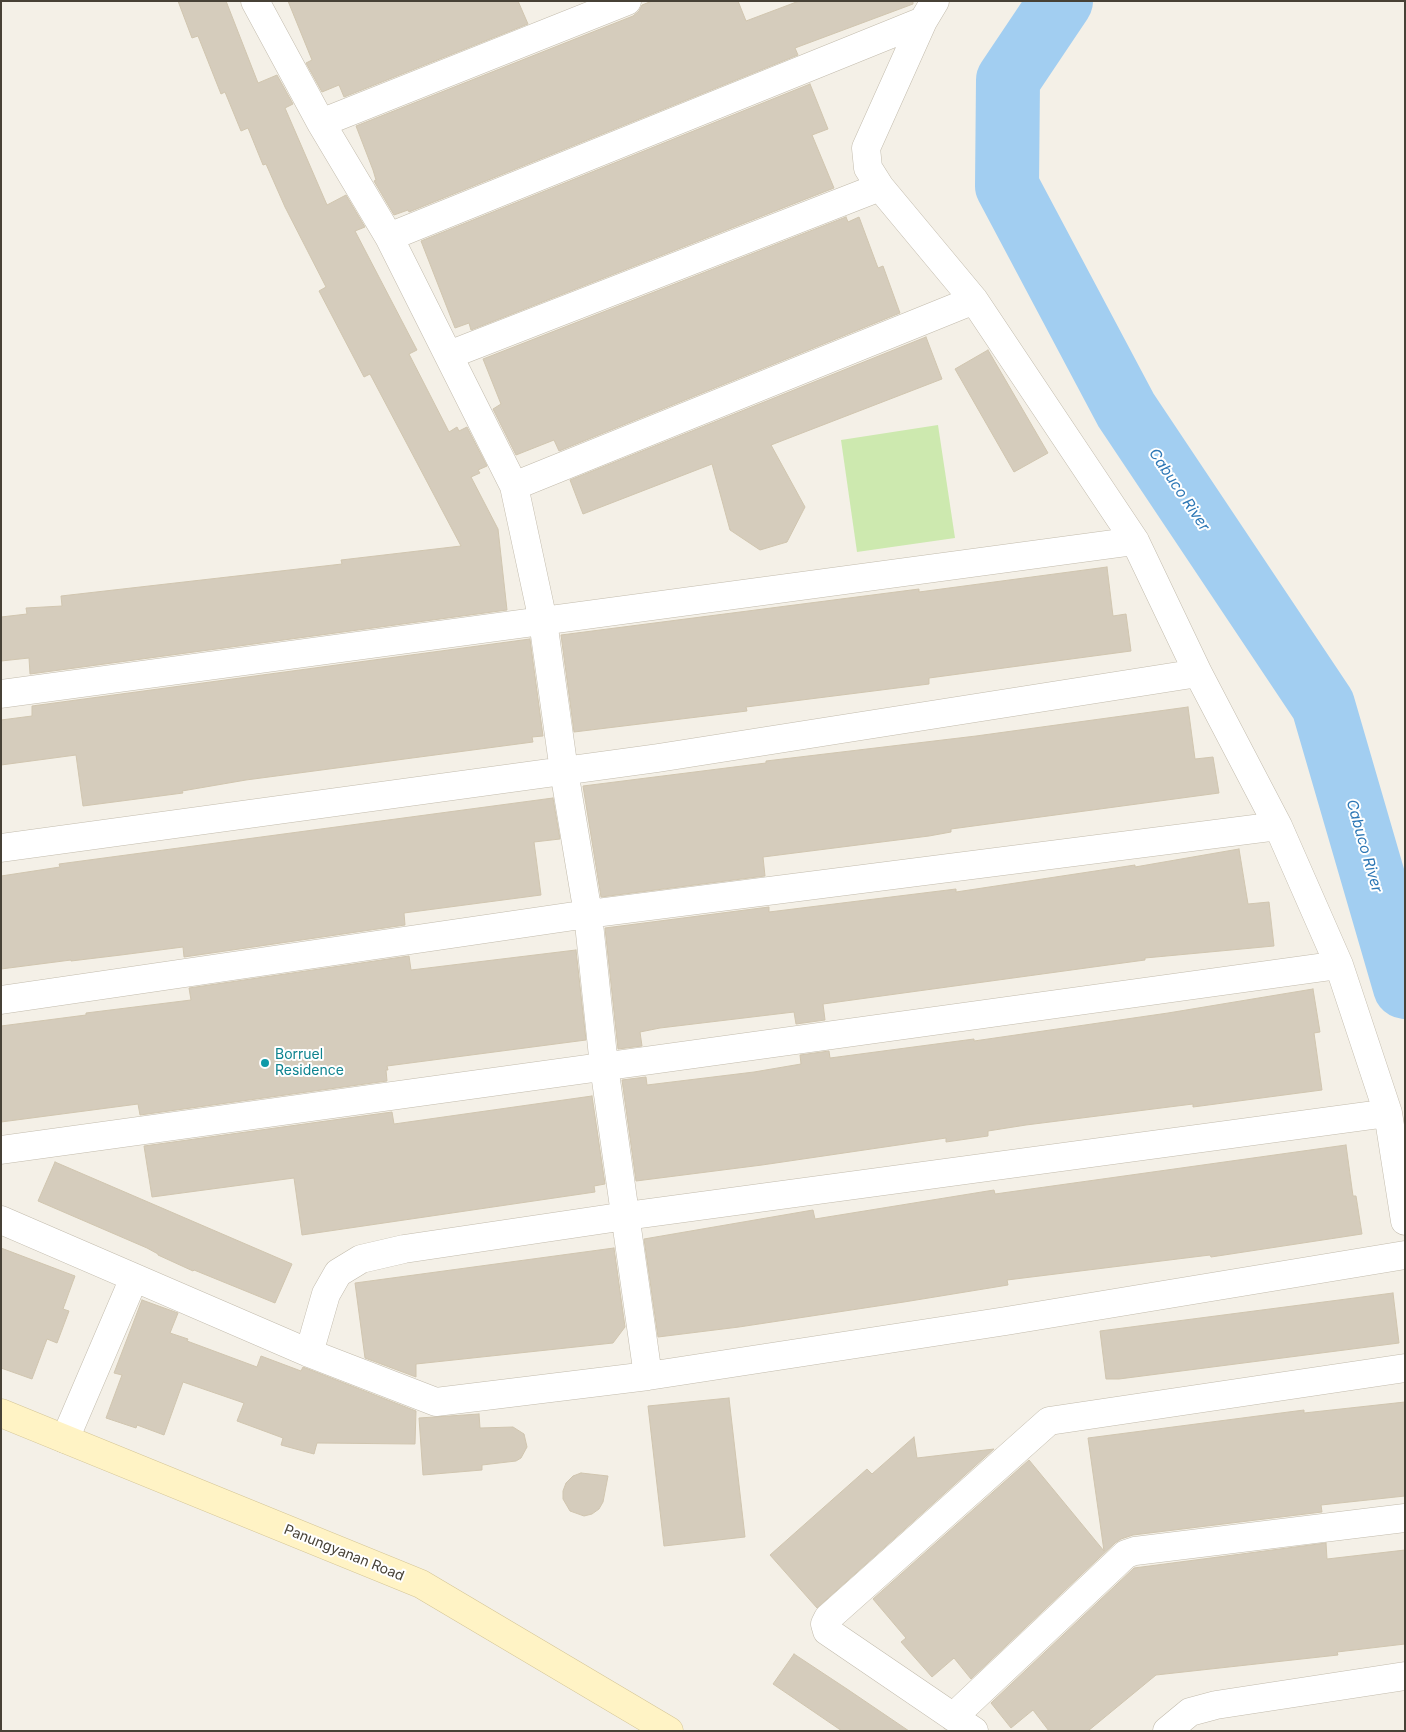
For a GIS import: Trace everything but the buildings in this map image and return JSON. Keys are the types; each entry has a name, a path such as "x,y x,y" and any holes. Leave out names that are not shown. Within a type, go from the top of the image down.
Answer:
{"street":[{"path":"255,1 321,123 389,237 514,486 543,621 564,771 588,914 604,1066 648,1376"},
{"path":"321,123 627,1"},
{"path":"389,237 929,11"},
{"path":"929,11 866,148 868,168 880,187 974,300 1136,541 1198,673 1278,826 1339,965 1388,1113 1405,1221"},
{"path":"449,355 880,187"},
{"path":"514,486 974,300"},
{"path":"1,694 1136,541"},
{"path":"1,848 564,771 880,724 1198,673"},
{"path":"1,1000 588,914 1278,826"},
{"path":"1,1150 1339,965"},
{"path":"309,1353 326,1294 338,1273 362,1259 404,1250 626,1216 1388,1113"},
{"path":"1,1220 309,1353 436,1402 648,1376 1016,1319 1405,1255"},
{"path":"65,1439 134,1278"},
{"path":"1405,1368 1049,1421 828,1618 825,1624 827,1631 964,1724 1126,1554 1135,1551 1405,1518"},
{"name":"Panungyanan Road","path":"1,1413 421,1584 668,1731"},
{"path":"1167,1731 1190,1712 1216,1705 1405,1676"}],"green space":[{"path":"938,425 955,538 857,552 841,440"}],"waterway":[{"name":"Cabuco River","path":"1061,1 1008,80 1007,186 1126,410 1323,705 1405,987"}],"place":[{"name":"Borruel Residence","path":"265,1063"}]}
